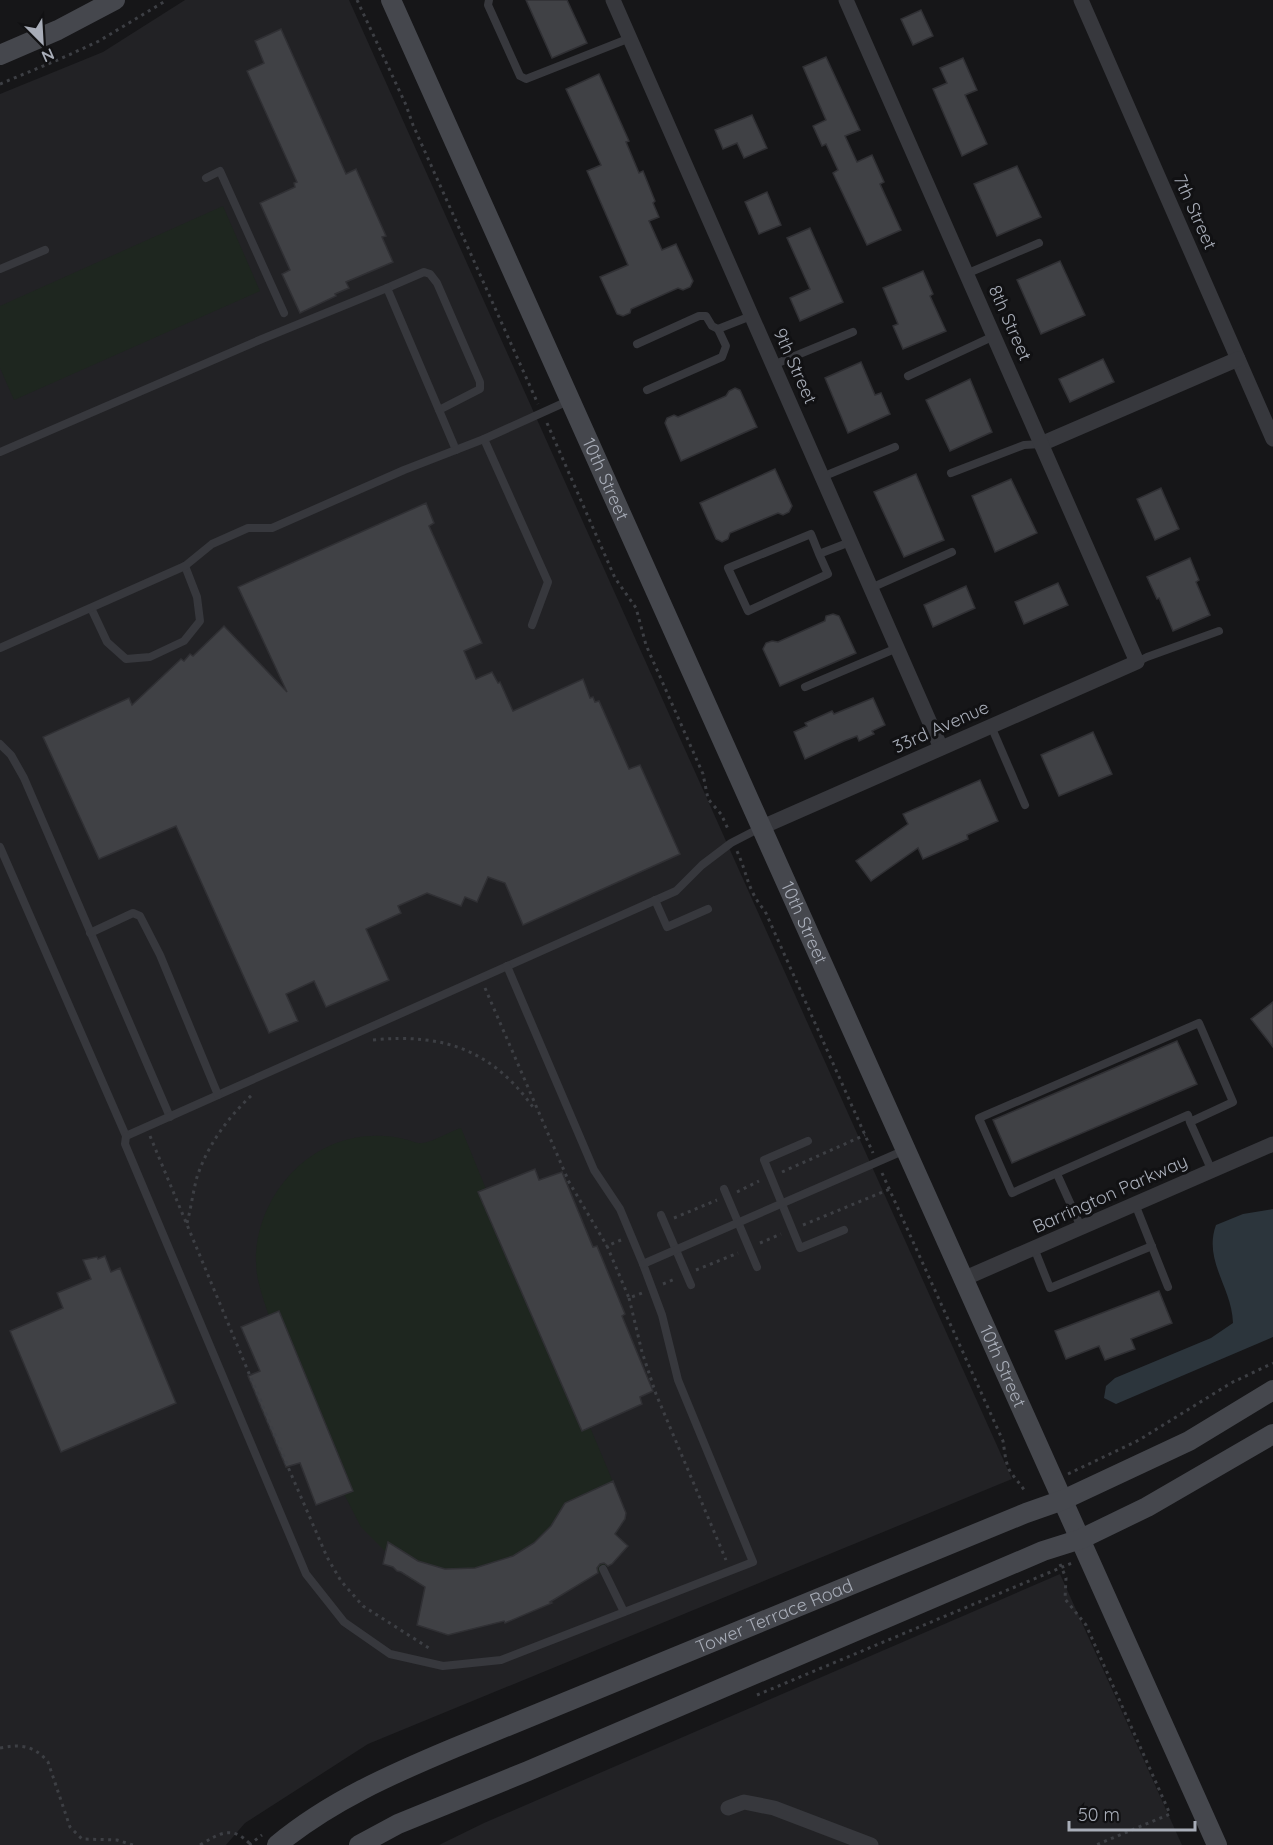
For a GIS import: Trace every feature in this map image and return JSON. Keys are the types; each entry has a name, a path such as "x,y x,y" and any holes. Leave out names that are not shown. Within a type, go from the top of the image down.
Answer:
{"street":[{"path":"0,55 58,30 115,0"},
{"name":"10th Street","path":"391,0 1217,1845"},
{"name":"9th Street","path":"613,0 941,748"},
{"name":"8th Street","path":"846,0 1137,663"},
{"name":"7th Street","path":"1081,0 1273,439"},
{"path":"1041,444 1238,359"},
{"name":"33rd Avenue","path":"760,828 1137,663"},
{"name":"Barrington Parkway","path":"963,1279 1273,1144"},
{"name":"Tower Terrace Road","path":"277,1845 337,1803 368,1785 1026,1513 1063,1500 1190,1442 1273,1390"},
{"path":"359,1845 408,1820 1043,1551 1081,1539 1147,1508 1273,1434"},
{"path":"728,1808 744,1802 774,1808 871,1845"}],"lane":[{"path":"489,0 488,5 520,76 526,79 630,38"},
{"path":"206,178 220,171 284,313"},
{"path":"966,274 1039,243"},
{"path":"0,269 45,250"},
{"path":"0,452 424,272 430,274 437,283 480,382 480,389 439,410"},
{"path":"387,288 456,450"},
{"path":"637,344 699,316 706,316 712,326 718,329 726,346 722,357 647,390"},
{"path":"718,329 751,316"},
{"path":"773,365 854,332"},
{"path":"908,376 994,336"},
{"path":"0,648 185,566 212,544 248,528 272,528 570,401"},
{"path":"484,439 548,582 532,625"},
{"path":"951,473 1024,445 1041,444"},
{"path":"822,477 895,447"},
{"path":"812,534 819,554 828,574 748,611 728,568 812,534"},
{"path":"819,554 850,542"},
{"path":"871,588 952,552"},
{"path":"91,608 107,642 126,658 150,657 184,641 200,621 197,597 185,566"},
{"path":"1137,663 1147,657 1219,631"},
{"path":"805,687 897,648"},
{"path":"991,726 1025,806"},
{"path":"0,744 11,755 24,778 170,1116"},
{"path":"126,1136 676,891 702,866 733,842 760,828"},
{"path":"0,847 126,1136 125,1144 306,1574 344,1622 390,1654 444,1666 501,1660 753,1562 678,1380 662,1315 643,1264 620,1209 594,1170 507,966"},
{"path":"656,900 667,927 708,909"},
{"path":"90,933 133,913 141,916 160,955 218,1095"},
{"path":"1190,1122 1233,1102 1200,1023 979,1118 1012,1193 1188,1115 1190,1122 1212,1171"},
{"path":"808,1140 764,1160 800,1248 843,1230"},
{"path":"643,1264 905,1150"},
{"path":"1057,1174 1081,1227"},
{"path":"724,1189 757,1267"},
{"path":"1135,1204 1168,1287"},
{"path":"661,1215 691,1285"},
{"path":"1034,1248 1050,1288 1152,1246"},
{"path":"603,1569 624,1612"}],"path":[{"path":"0,84 99,41 167,0"},
{"path":"357,0 406,105 615,578 636,608 646,645 703,774 708,799 722,814 746,870 753,897 765,911 1003,1441 1010,1472 1022,1485 1027,1495"},
{"path":"476,992 486,987 569,1182 607,1246 629,1298 642,1352 656,1394 726,1561"},
{"path":"385,1032 365,1041 420,1038 471,1052 489,1061 506,1074 523,1092 540,1117"},
{"path":"187,1225 197,1178 209,1148 239,1107 260,1087 250,1092"},
{"path":"780,1173 865,1135"},
{"path":"150,1136 323,1547 341,1581 363,1606 438,1652"},
{"path":"737,1191 759,1181"},
{"path":"803,1224 890,1189"},
{"path":"672,1218 717,1200"},
{"path":"759,1244 783,1233"},
{"path":"607,1246 621,1240"},
{"path":"696,1270 738,1252"},
{"path":"663,1284 675,1279"},
{"path":"629,1298 643,1293"},
{"path":"1078,1470 1139,1440 1231,1383 1273,1363"},
{"path":"1060,1566 1066,1578 1065,1599 1086,1625 1170,1814 1096,1845"},
{"path":"0,1748 24,1746 33,1748 42,1754 48,1762 70,1827 82,1839 117,1840 133,1845"},
{"path":"200,1845 222,1833 232,1832 242,1836 250,1844"}],"shaded area":[{"path":"185,0 349,0 1012,1479 368,1744 245,1823 226,1845 0,1845 0,94 103,52"},
{"path":"223,206 260,291 14,400 0,368 0,306"},
{"path":"461,1128 486,1189 535,1169 539,1180 562,1172 593,1247 597,1246 625,1314 622,1316 653,1391 640,1397 642,1404 590,1427 626,1513 616,1534 628,1546 602,1570 551,1601 552,1603 505,1623 504,1621 448,1635 417,1625 428,1574 415,1582 397,1571 386,1552 361,1527 344,1494 316,1505 300,1463 286,1467 248,1376 260,1371 241,1327 269,1316 257,1276 258,1241 263,1220 272,1201 283,1183 298,1167 314,1154 333,1144 354,1138 385,1136 422,1143"},
{"path":"1273,1209 1273,1337 1116,1404 1104,1398 1106,1386 1115,1378 1211,1338 1233,1323 1228,1298 1215,1262 1213,1238 1216,1225 1243,1214"},
{"path":"1060,1574 1182,1845 439,1845 484,1823"}],"building":[{"path":"526,0 567,0 587,43 552,58"},
{"path":"921,10 933,36 913,45 901,19"},
{"path":"281,29 346,174 356,169 386,236 382,237 393,262 346,282 349,288 300,313 282,274 290,270 260,203 295,187 294,183 297,182 247,71 264,63 255,41"},
{"path":"826,57 860,130 845,136 857,162 872,155 884,182 880,184 901,230 867,245 833,173 838,170 826,144 822,146 813,126 826,120 803,67"},
{"path":"963,58 977,90 965,95 987,144 962,156 933,89 947,83 940,68"},
{"path":"599,74 629,141 626,142 639,173 643,171 655,201 653,203 659,217 649,221 662,250 676,244 693,281 690,287 683,290 678,288 631,309 630,313 623,316 617,314 600,277 628,265 587,171 601,165 566,89"},
{"path":"752,115 767,148 744,158 737,143 723,149 715,130"},
{"path":"1017,166 1041,217 997,236 974,184"},
{"path":"767,192 781,225 759,234 745,202"},
{"path":"810,228 843,302 800,321 790,298 810,289 787,238"},
{"path":"1060,261 1085,315 1041,334 1017,280"},
{"path":"923,271 933,294 930,296 946,331 903,349 893,326 898,324 883,288"},
{"path":"1103,359 1114,382 1070,402 1059,379"},
{"path":"861,362 875,395 881,393 890,414 848,433 825,378"},
{"path":"970,379 992,432 950,451 926,400"},
{"path":"735,388 740,390 757,427 681,461 665,423 667,418 674,415 678,417 726,396"},
{"path":"775,469 792,506 789,512 783,515 778,513 730,533 728,539 722,542 716,539 700,503"},
{"path":"916,474 944,540 904,557 874,492"},
{"path":"1011,479 1037,533 995,552 972,496"},
{"path":"1161,488 1179,529 1155,540 1137,499"},
{"path":"426,503 434,523 429,526 482,643 464,651 476,679 492,672 498,683 500,682 513,711 583,679 590,698 593,697 595,702 599,701 629,769 640,765 680,854 523,925 505,883 488,877 477,902 465,897 461,906 427,893 398,906 401,913 366,929 389,980 326,1007 314,981 286,994 298,1021 269,1033 176,826 99,859 43,737 129,698 132,705 181,659 184,661 190,654 193,656 224,626 287,692 238,587"},
{"path":"1190,558 1199,580 1196,582 1210,615 1173,631 1147,577"},
{"path":"1058,583 1068,605 1024,624 1015,602"},
{"path":"966,586 975,608 933,627 924,605"},
{"path":"833,614 839,616 856,653 780,686 763,649 766,643 778,642 825,621 826,616"},
{"path":"873,698 885,725 872,731 874,734 859,741 857,736 805,759 794,732 807,726 805,723 832,711 834,714"},
{"path":"1093,732 1112,774 1059,796 1041,755"},
{"path":"980,780 998,821 967,835 968,839 923,859 918,848 871,881 856,861 908,824 903,814"},
{"path":"1273,1002 1273,1047 1251,1019"},
{"path":"1177,1041 1197,1084 1012,1163 993,1120"},
{"path":"535,1169 539,1180 562,1172 593,1247 597,1246 625,1314 622,1316 653,1391 640,1397 642,1404 582,1431 478,1192"},
{"path":"105,1256 111,1272 120,1268 176,1403 61,1452 10,1331 63,1308 57,1293 91,1279 83,1260"},
{"path":"1159,1291 1172,1323 1131,1339 1135,1349 1105,1360 1099,1346 1066,1359 1055,1331"},
{"path":"279,1311 353,1491 316,1505 300,1463 286,1467 248,1376 260,1371 241,1327"},
{"path":"613,1481 626,1513 625,1519 615,1534 628,1546 612,1564 608,1566 604,1563 600,1564 597,1568 598,1573 550,1602 552,1603 505,1623 504,1621 448,1635 417,1625 425,1587 393,1567 383,1564 388,1542 418,1561 445,1569 475,1568 513,1556 534,1543 551,1526 565,1503"}]}
